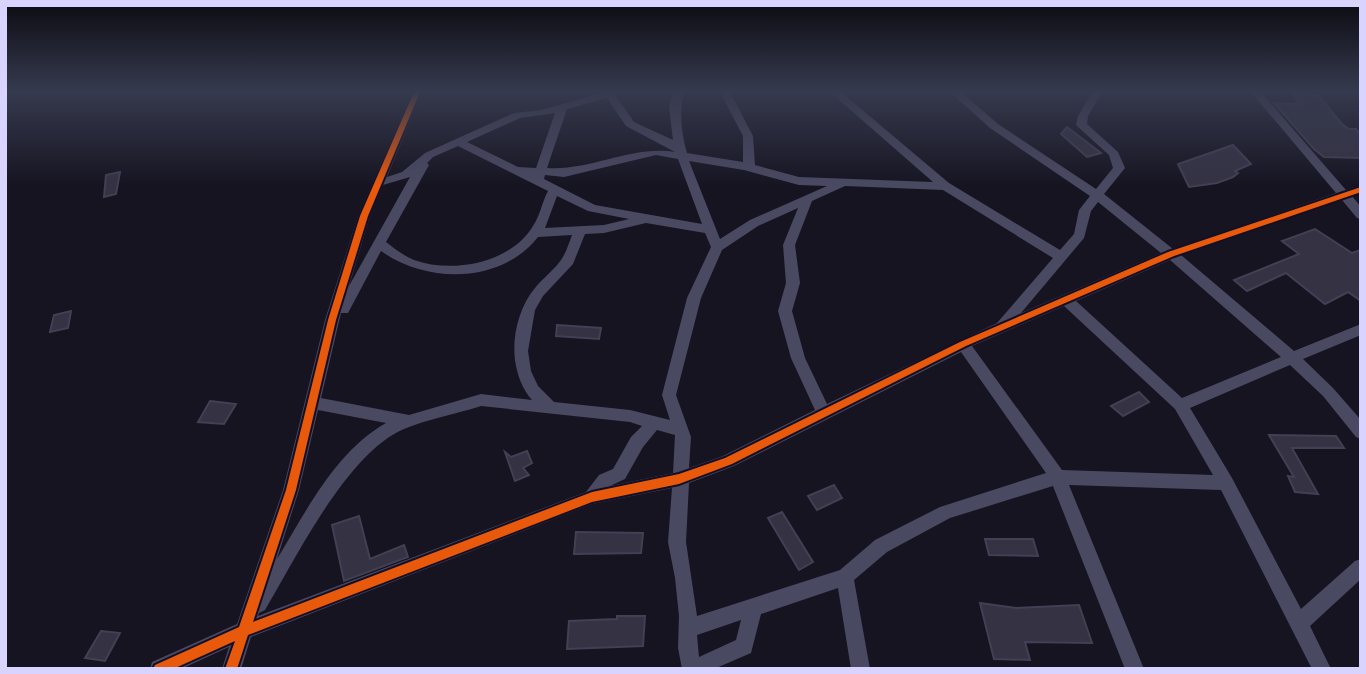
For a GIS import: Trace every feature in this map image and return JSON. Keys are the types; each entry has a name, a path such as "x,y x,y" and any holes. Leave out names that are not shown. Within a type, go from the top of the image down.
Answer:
{"street":[{"path":"231,669 292,490 326,344 364,216 404,123"},
{"path":"378,183 406,175 429,155 498,123"},
{"path":"539,176 557,123"},
{"path":"630,123 680,152"},
{"path":"675,123 680,152 717,247"},
{"path":"741,123 748,136 749,167"},
{"path":"872,123 945,186 1060,257"},
{"path":"991,123 1096,194 1171,254 1292,358 1328,392 1361,432"},
{"path":"1000,328 1080,235 1085,210 1119,168 1114,154 1082,123"},
{"path":"1283,123 1361,215"},
{"path":"457,141 515,170 539,176 656,152 680,152 799,181 945,186"},
{"path":"326,344 429,155"},
{"path":"539,176 554,190 592,208 710,230"},
{"path":"692,669 687,648 684,578 677,542 683,437 669,395 694,298 717,247 754,223 844,183"},
{"path":"159,669 243,631 592,497 679,479 728,461 963,344 1171,254 1361,189"},
{"path":"379,243 413,265 454,268 488,265 512,256 535,233 554,190"},
{"path":"807,200 789,245 793,283 785,311 798,358 824,413"},
{"path":"535,233 604,229 646,219"},
{"path":"550,408 532,390 524,371 521,351 523,331 528,310 538,293 568,261 580,231"},
{"path":"1066,300 1180,405 1226,483 1322,669"},
{"path":"1180,405 1361,329"},
{"path":"963,344 1058,477 1135,669"},
{"path":"243,631 333,482 376,437 410,421 481,400 630,416 681,430"},
{"path":"312,403 410,421"},
{"path":"592,497 605,480 620,474 637,442 654,423"},
{"path":"687,629 845,578 881,546 946,512 1058,477 1226,483"},
{"path":"1300,622 1361,567"},
{"path":"845,578 861,669"},
{"path":"701,669 708,661 744,646 753,608"}],"building":[{"path":"1292,123 1342,123 1349,129 1356,129 1361,135 1361,158 1324,157"},
{"path":"1067,127 1101,153 1087,157 1061,134"},
{"path":"1233,145 1251,164 1235,171 1238,173 1233,177 1217,183 1189,187 1178,164"},
{"path":"120,172 116,194 104,197 106,175"},
{"path":"1315,229 1352,253 1361,250 1361,301 1348,292 1325,304 1286,273 1247,291 1234,280 1299,254 1282,241"},
{"path":"71,311 68,328 50,332 54,315"},
{"path":"557,325 601,328 599,339 556,336"},
{"path":"1139,392 1149,402 1123,416 1111,406"},
{"path":"210,401 236,404 224,424 198,422"},
{"path":"1269,435 1336,436 1344,448 1292,448 1318,494 1295,492 1288,476 1294,477"},
{"path":"527,451 532,463 523,468 529,475 515,481 505,452 511,457"},
{"path":"834,485 842,498 817,510 808,496"},
{"path":"782,512 813,562 799,570 768,518"},
{"path":"359,516 370,559 404,545 408,557 344,581 332,525"},
{"path":"576,532 643,533 641,553 574,554"},
{"path":"985,539 1033,539 1038,556 989,555"},
{"path":"980,603 1016,608 1079,605 1092,643 1025,642 1030,660 994,659"},
{"path":"617,616 645,616 643,646 567,649 569,621 617,619"},
{"path":"101,631 120,633 105,661 85,658"}],"cycle path":[{"path":"231,669 291,490 332,320 364,216 404,123"},
{"path":"159,669 243,631 592,497 679,479 728,461 963,344 1171,254 1361,189"}]}
